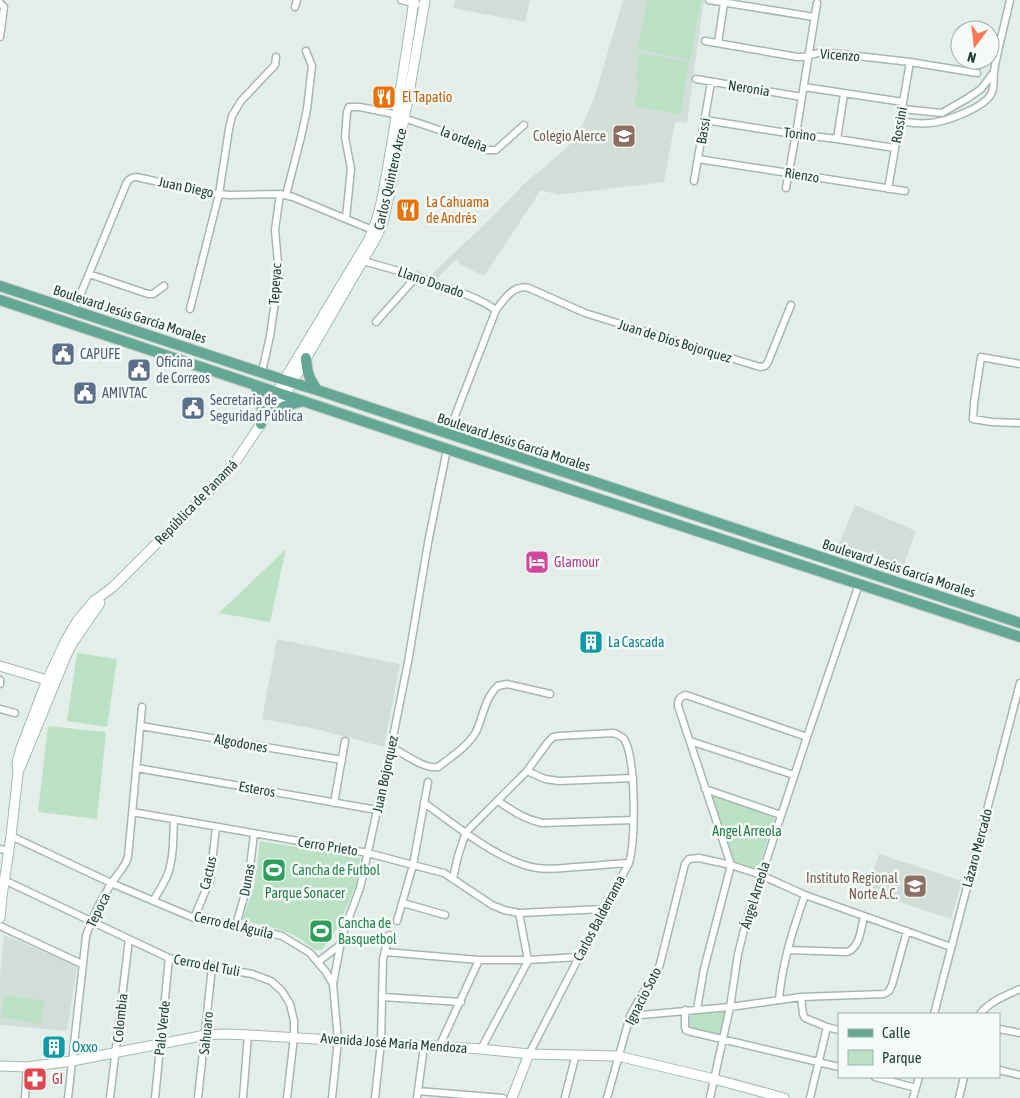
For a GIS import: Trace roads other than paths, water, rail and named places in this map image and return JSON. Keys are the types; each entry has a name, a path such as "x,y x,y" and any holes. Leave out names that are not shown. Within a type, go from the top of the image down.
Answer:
{"main road":[{"name":"Carlos Quintero Arce","path":"400,117 414,1"},
{"name":"Carlos Quintero Arce","path":"288,381 306,358 329,312 363,261 376,231 425,3"},
{"name":"Carlos Quintero Arce","path":"281,393 368,241 376,231"},
{"name":"Boulevard Jesús García Morales","path":"0,286 1020,623"},
{"name":"Boulevard Jesús García Morales","path":"0,300 1020,637"},
{"path":"306,358 309,377 317,390"},
{"path":"254,384 260,396 262,406 260,424"},
{"name":"República de Panamá","path":"0,918 4,880 4,850 11,836 18,773 17,763 46,680 66,640 77,621 94,601 109,590 222,478 238,458 281,393"},
{"path":"270,410 303,400"},
{"path":"814,569 819,556"},
{"name":"República de Panamá","path":"18,773 66,656 109,590"},
{"path":"0,666 49,680 52,678 72,637 83,623 89,619"},
{"path":"24,761 25,744 48,686 46,680"},
{"name":"Avenida José María Mendoza","path":"0,1066 26,1067 72,1061 206,1035 225,1034 381,1042 529,1054 618,1056 784,1098"},
{"name":"Carlos Balderrama","path":"512,1098 529,1054"}],"street":[{"path":"402,0 425,3"},
{"path":"709,0 814,17"},
{"path":"900,121 929,124 945,120 982,104 991,94 993,88 994,71 1010,0"},
{"path":"0,3 4,7 4,11 0,37"},
{"path":"718,43 724,3"},
{"path":"786,188 817,3"},
{"name":"Vicenzo","path":"704,41 797,57 823,52 910,62 977,73"},
{"name":"Tepeyac","path":"262,372 270,336 279,274 275,230 307,109 312,66 306,50"},
{"path":"190,309 219,194 232,116 241,101 274,65 276,57"},
{"name":"Rossini","path":"888,189 910,62"},
{"path":"804,87 942,113 981,89 994,71"},
{"name":"Neronia","path":"696,79 802,97"},
{"name":"Bassi","path":"694,181 711,82"},
{"path":"837,139 844,94"},
{"path":"346,218 351,169 345,137 348,109 352,107 374,109 400,117"},
{"path":"942,113 945,120"},
{"name":"la ordeña","path":"400,117 450,134 490,151 496,150 524,125"},
{"name":"Torino","path":"705,120 895,148"},
{"name":"Rienzo","path":"698,159 905,191"},
{"name":"Juan Diego","path":"74,310 127,182 134,177 219,194 283,195 300,198 376,231"},
{"name":"Llano Dorado","path":"363,261 417,276 483,301 496,310"},
{"path":"88,274 148,294 153,294 164,286"},
{"path":"376,322 417,276"},
{"name":"Juan de Dios Bojorquez","path":"496,310 513,291 523,287 585,313 760,367 765,366 768,362 791,305"},
{"path":"448,434 496,310"},
{"path":"1020,364 982,357 973,419 1020,423"},
{"name":"Juan Bojorquez","path":"332,1098 338,1040 333,984 340,945 357,900 376,810 392,747 428,542 447,449"},
{"name":"Ángel Arreola","path":"710,1098 746,922 859,584"},
{"name":"Lázaro Mercado","path":"934,1013 1020,682"},
{"path":"392,747 426,766 438,767 456,754 473,737 491,694 498,686 507,684 550,694"},
{"path":"698,1010 704,969 731,866 678,706 679,699 686,695 807,737"},
{"name":"Tepoca","path":"68,1098 86,936 91,920 111,883 127,861 142,707"},
{"path":"0,710 15,713"},
{"name":"Algodones","path":"141,726 342,760"},
{"name":"Carlos Balderrama","path":"527,771 548,742 554,737 614,733 621,736 628,748 633,778 633,841 629,863 529,1054"},
{"path":"334,803 345,741"},
{"path":"690,741 794,775"},
{"name":"Esteros","path":"137,768 376,810"},
{"path":"453,878 466,832 527,771 545,779 559,781 633,778"},
{"path":"397,920 413,864 428,782"},
{"path":"705,790 782,815"},
{"path":"498,801 528,820 542,823 633,820"},
{"path":"424,803 504,856 522,864 536,868 553,869 629,863"},
{"name":"Cerro Prieto","path":"132,812 368,853 413,864 444,873 492,905 504,910 520,913 604,909"},
{"path":"153,901 169,870 174,820"},
{"name":"Cactus","path":"194,918 210,880 216,827"},
{"name":"Dunas","path":"236,925 248,882 254,834"},
{"name":"Cerro del Águila","path":"11,836 111,883 194,918 236,925 282,936 310,953 326,972 333,984"},
{"name":"Ignacio Soto","path":"607,1097 630,1016 655,976 660,964 685,864 689,859 699,858 731,866"},
{"path":"731,866 761,875 805,895 951,947"},
{"name":"Cerro del Tuli","path":"4,880 169,958 252,974 271,980 282,991 290,1004 294,1022 287,1098"},
{"path":"779,1000 782,971 794,926 805,895"},
{"path":"403,903 445,915"},
{"path":"481,1049 527,964 528,960 520,913"},
{"path":"788,950 847,952 852,950 856,946 864,917"},
{"path":"0,926 82,964"},
{"path":"630,1016 730,1007 801,997 884,994 892,986 907,931"},
{"path":"375,1098 381,1042 383,962 389,935"},
{"name":"Colombia","path":"110,1098 129,939"},
{"path":"318,962 340,945"},
{"path":"385,952 479,960 579,957"},
{"name":"Palo Verde","path":"155,1098 169,958"},
{"path":"440,1047 479,960"},
{"name":"Sahuaro","path":"198,1098 212,967"},
{"path":"981,1013 994,1001 1020,988"},
{"path":"382,997 461,1002"},
{"path":"801,997 805,1018 838,1030"},
{"path":"684,1010 686,1030 688,1031 838,1067"},
{"path":"810,1098 827,1027"},
{"path":"1000,1028 1020,1033"},
{"path":"243,1098 248,1035"},
{"path":"424,1046 417,1094 503,1098"},
{"path":"565,1097 576,1054"},
{"path":"25,1098 26,1067"},
{"path":"1000,1070 1020,1075"},
{"path":"878,1078 916,1088"},
{"path":"913,1098 918,1078"},
{"path":"959,1098 964,1078"},
{"path":"607,1097 616,1098"}],"place":[{"name":"El Tapatío","path":"384,97"},
{"name":"Colegio Alerce","path":"624,136"},
{"name":"La Cahuama de Andrés","path":"408,210"},
{"name":"CAPUFE","path":"63,354"},
{"name":"Oficina de Correos","path":"139,370"},
{"name":"AMIVTAC","path":"85,393"},
{"name":"Secretaria de Seguridad Pública","path":"193,408"},
{"name":"Glamour","path":"537,562"},
{"name":"La Cascada","path":"591,642"},
{"name":"Cancha de Futbol","path":"274,870"},
{"name":"Instituto Regional Norte A.C.","path":"915,886"},
{"name":"Cancha de Basquetbol","path":"321,931"},
{"name":"Oxxo","path":"54,1047"},
{"name":"GI","path":"35,1079"}],"park label":[{"name":"Angel Arreola","path":"747,831"},
{"name":"Parque Sonacer","path":"305,893"}]}
